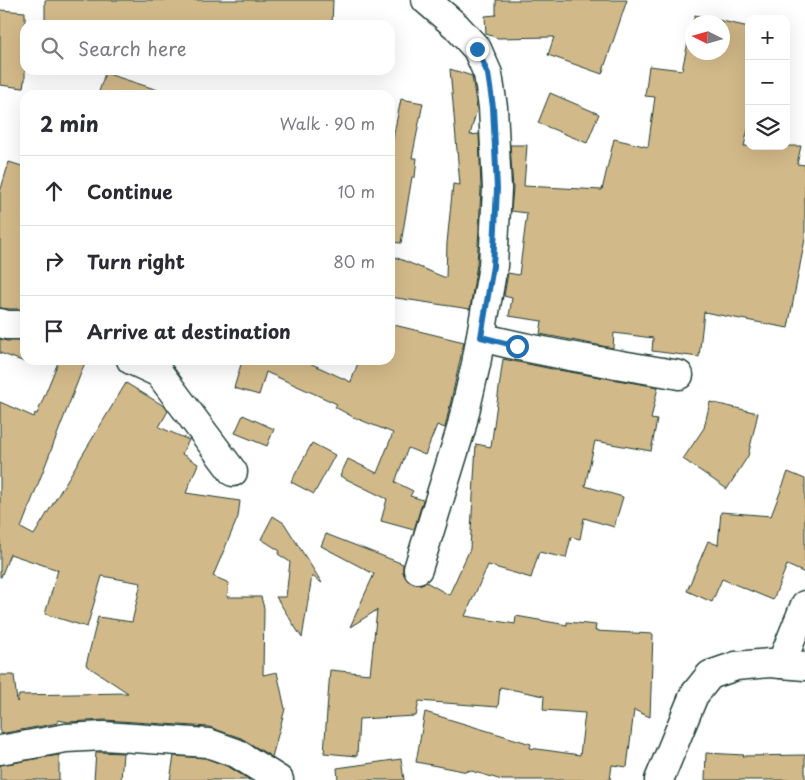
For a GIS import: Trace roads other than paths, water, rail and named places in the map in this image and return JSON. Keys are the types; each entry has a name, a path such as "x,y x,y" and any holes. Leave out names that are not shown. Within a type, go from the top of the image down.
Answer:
{"street":[{"path":"418,569 461,429 481,337 493,266 497,189 493,107 488,74 477,49 456,26 426,0"},
{"path":"0,323 20,325"},
{"path":"481,337 549,353 679,375"},
{"path":"142,365 159,373 233,472"},
{"path":"659,780 694,695 710,675 736,666 770,663 793,665 805,605"},
{"path":"0,750 66,738 104,736 208,743 236,753 279,780"}]}
